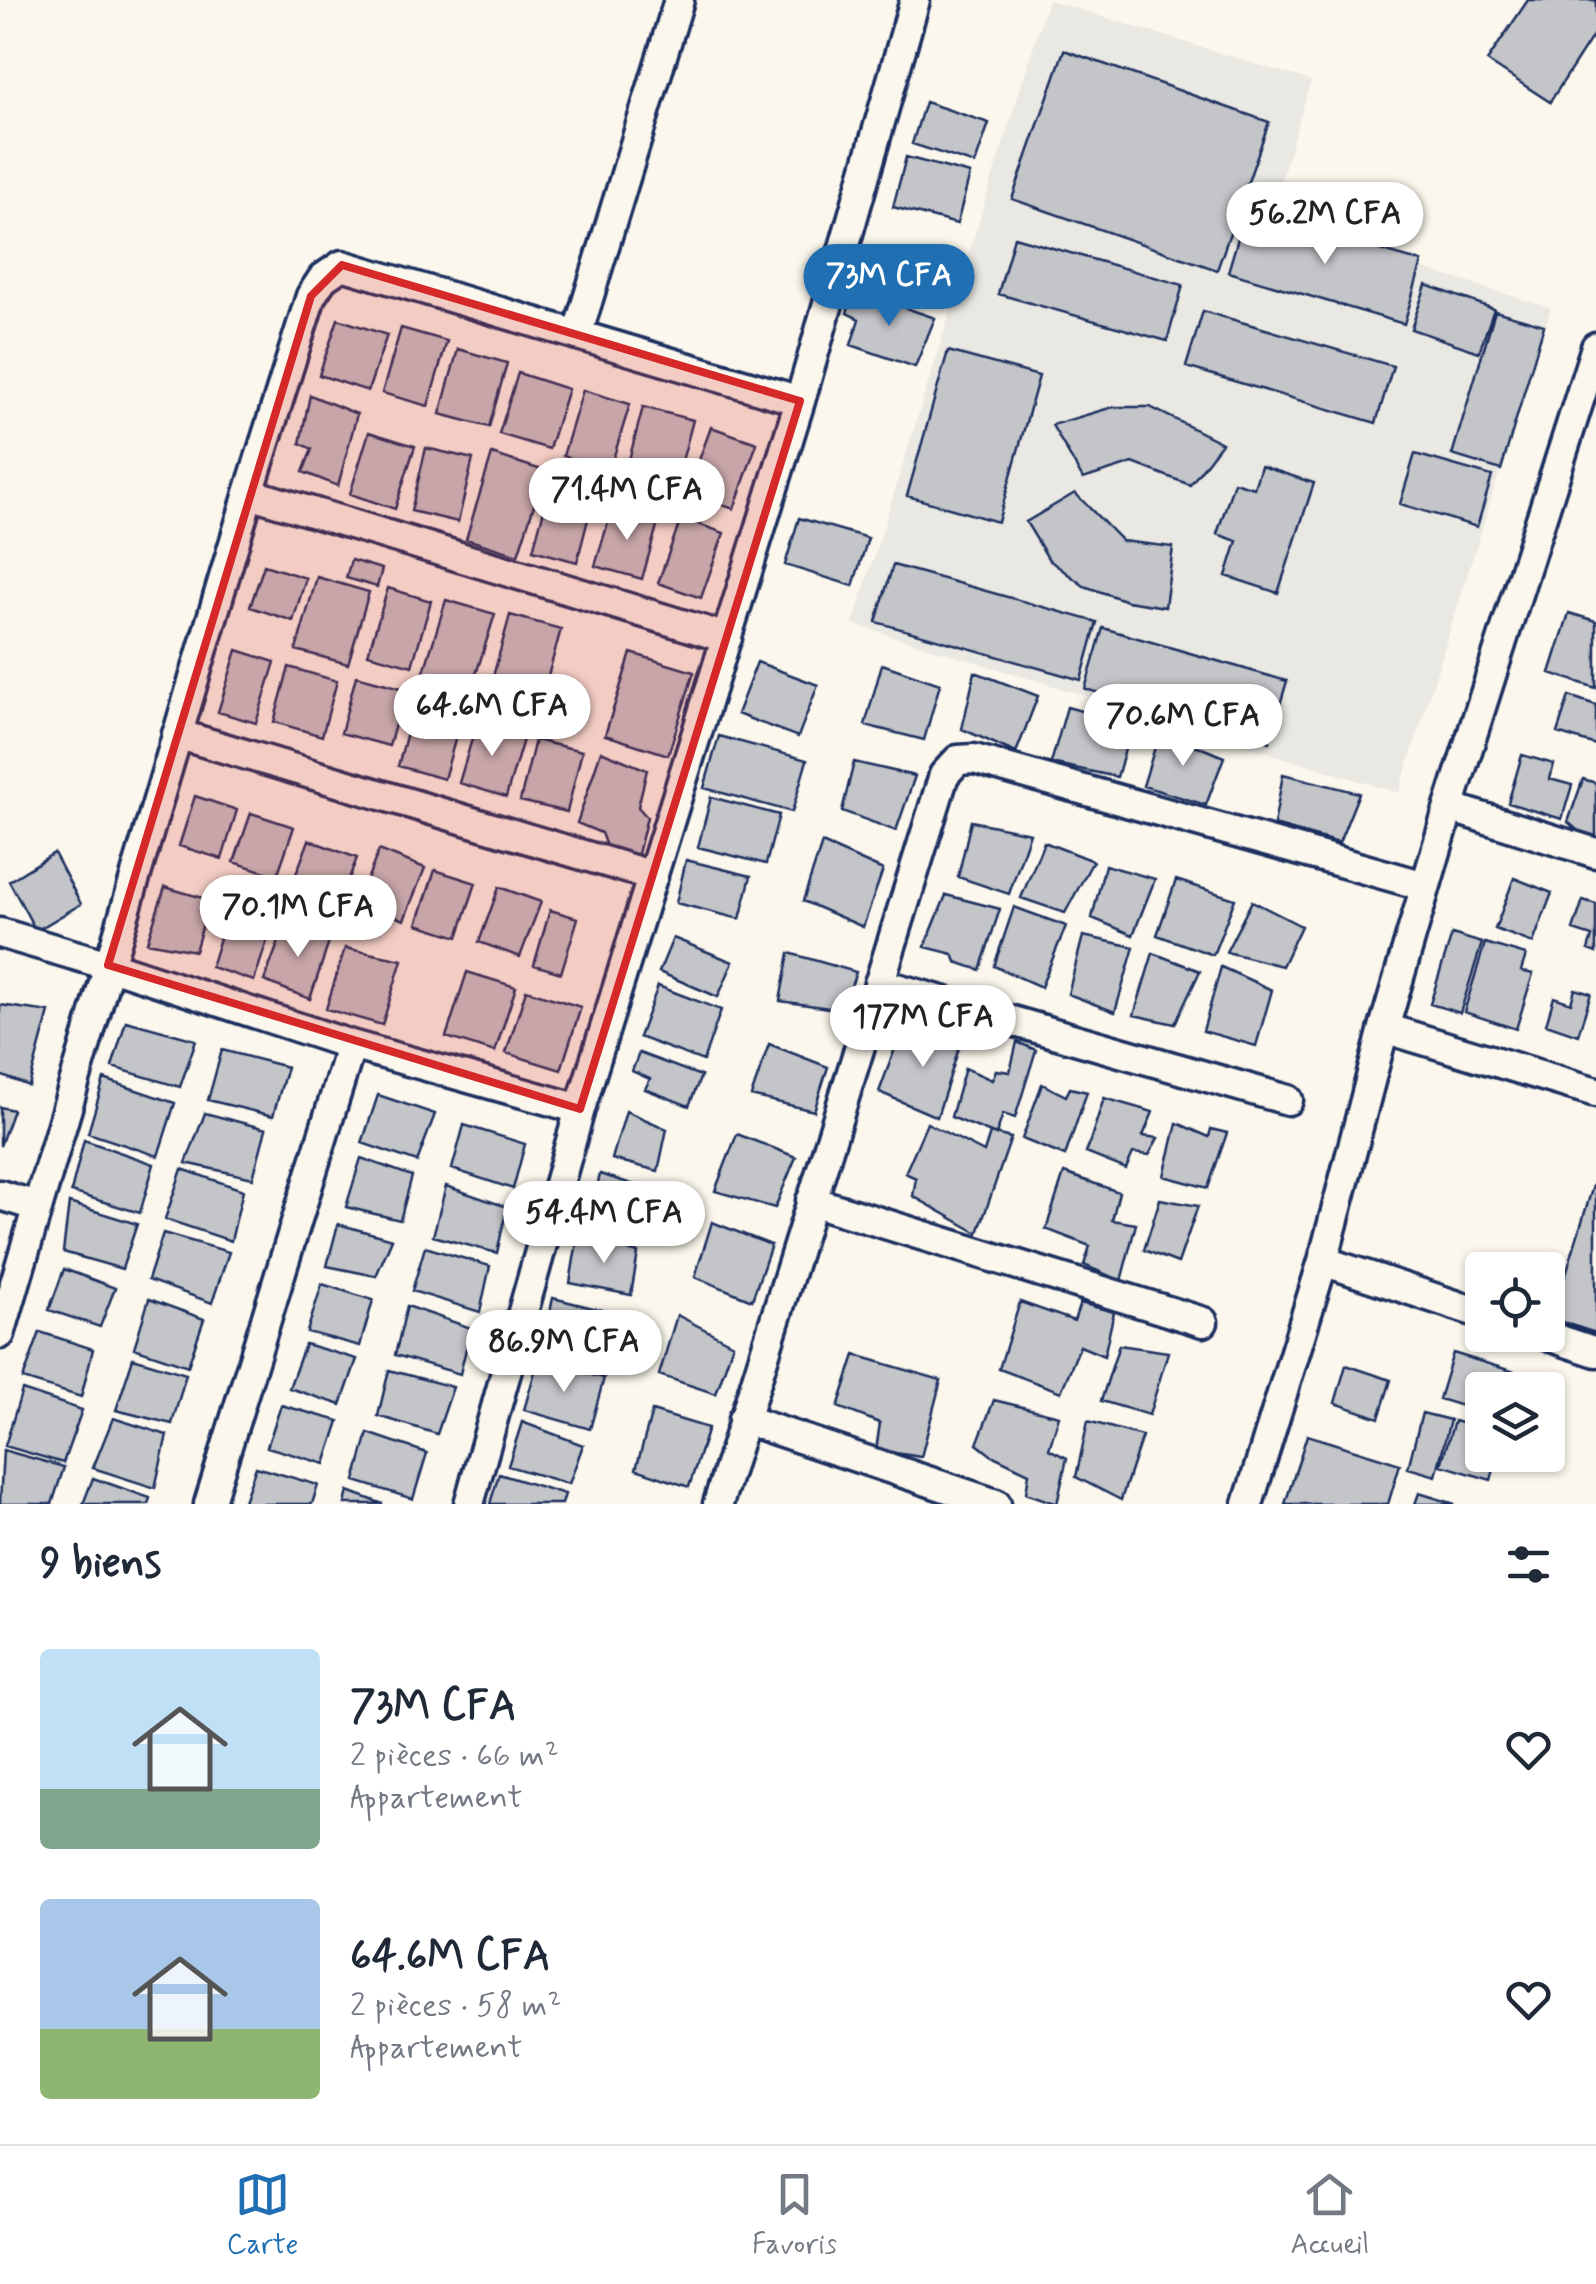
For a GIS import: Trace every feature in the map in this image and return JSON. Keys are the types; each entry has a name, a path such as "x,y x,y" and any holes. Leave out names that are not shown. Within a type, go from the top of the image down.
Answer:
{"street":[{"path":"576,334 679,0"},
{"path":"469,1504 580,1109 800,401 914,0"},
{"path":"0,1334 249,492 311,296 322,278 342,265 800,401"},
{"path":"1248,1504 1323,1261 1425,886 1596,347"},
{"path":"249,492 727,638"},
{"path":"178,734 653,876"},
{"path":"718,1504 944,774 958,760 974,759 1425,886"},
{"path":"1449,807 1596,853"},
{"path":"0,933 351,1045 580,1109"},
{"path":"879,984 1288,1100"},
{"path":"1384,1028 1596,1092"},
{"path":"209,1504 351,1045"},
{"path":"0,1195 36,1206"},
{"path":"811,1201 1203,1322"},
{"path":"1323,1261 1465,1308"},
{"path":"1565,1341 1596,1352"},
{"path":"743,1418 996,1504"}],"highlighted area":[{"path":"342,265 800,401 580,1109 108,965 311,296"}],"shaded area":[{"path":"1048,0 1311,81 1268,221 1551,308 1399,793 853,624"}],"building":[{"path":"1528,0 1596,0 1596,31 1550,102 1487,61"},
{"path":"1064,50 1269,122 1217,270 1012,199"},
{"path":"925,102 989,123 975,164 912,144"},
{"path":"906,157 970,174 957,224 893,207"},
{"path":"1246,211 1422,262 1404,324 1228,272"},
{"path":"1014,237 1183,285 1167,341 998,294"},
{"path":"1426,285 1494,309 1479,352 1411,329"},
{"path":"854,290 935,318 915,367 851,345 859,319 847,313"},
{"path":"1203,311 1393,366 1376,423 1186,367"},
{"path":"1495,311 1544,325 1501,470 1452,455"},
{"path":"338,319 387,335 368,391 319,375"},
{"path":"401,328 447,341 428,406 382,393"},
{"path":"458,349 507,363 489,427 440,414"},
{"path":"948,351 1039,376 998,522 907,496"},
{"path":"518,373 568,389 549,449 499,434"},
{"path":"583,390 630,404 610,469 563,456"},
{"path":"310,395 357,414 338,486 303,472 312,449 300,443"},
{"path":"643,407 693,420 676,484 626,471"},
{"path":"1113,407 1150,407 1222,443 1190,485 1133,463 1083,479 1052,425"},
{"path":"711,427 757,443 734,509 687,493"},
{"path":"369,432 415,446 395,509 350,494"},
{"path":"426,448 473,459 458,522 411,511"},
{"path":"492,454 545,471 518,555 466,539"},
{"path":"1415,454 1492,476 1477,527 1400,504"},
{"path":"1261,466 1314,483 1278,593 1226,576 1237,541 1217,534 1234,482 1254,488"},
{"path":"551,484 594,496 577,562 533,550"},
{"path":"1075,493 1122,541 1173,547 1165,607 1127,601 1084,586 1049,560 1026,522"},
{"path":"613,506 659,519 642,579 595,566"},
{"path":"681,518 724,533 701,598 658,583"},
{"path":"799,518 868,538 853,586 785,565"},
{"path":"351,560 382,569 377,587 346,578"},
{"path":"264,565 306,578 293,621 250,607"},
{"path":"893,565 1097,622 1081,680 876,622"},
{"path":"317,577 369,592 348,664 296,650"},
{"path":"388,588 431,601 412,666 368,654"},
{"path":"446,600 495,614 471,690 423,675"},
{"path":"1569,613 1596,621 1596,688 1550,673"},
{"path":"510,615 561,629 540,705 489,691"},
{"path":"1103,628 1287,681 1269,742 1085,689"},
{"path":"237,650 275,662 256,723 218,712"},
{"path":"631,653 694,672 668,755 605,735"},
{"path":"757,662 818,685 798,737 737,714"},
{"path":"882,664 940,684 924,740 865,725"},
{"path":"289,667 337,681 322,736 274,722"},
{"path":"975,672 1038,696 1016,753 962,729"},
{"path":"356,676 405,689 389,746 341,733"},
{"path":"1569,696 1596,705 1596,745 1557,733"},
{"path":"416,699 463,712 444,779 398,766"},
{"path":"1067,707 1132,725 1117,777 1051,763"},
{"path":"477,722 524,736 506,797 459,783"},
{"path":"1160,731 1224,757 1206,805 1143,786"},
{"path":"719,736 807,760 792,812 704,788"},
{"path":"535,740 582,751 567,812 520,801"},
{"path":"601,751 647,770 638,807 647,817 637,858 607,849 601,833 577,823"},
{"path":"1522,755 1554,764 1550,779 1572,785 1562,819 1508,803"},
{"path":"854,762 915,776 896,831 842,811"},
{"path":"1283,774 1359,793 1339,843 1274,825"},
{"path":"1583,779 1596,783 1593,844 1568,822"},
{"path":"195,796 237,810 222,859 179,846"},
{"path":"711,797 779,815 766,864 698,847"},
{"path":"251,813 294,827 277,876 234,862"},
{"path":"971,821 1030,833 1009,894 958,877"},
{"path":"309,840 357,858 338,907 290,890"},
{"path":"1044,842 1093,861 1065,913 1021,898"},
{"path":"822,843 883,870 863,927 803,901"},
{"path":"379,850 425,868 404,920 358,902"},
{"path":"54,853 81,904 36,931 9,881"},
{"path":"686,860 751,876 740,919 676,903"},
{"path":"1105,865 1155,879 1133,935 1092,918"},
{"path":"435,870 476,883 458,937 417,924"},
{"path":"1514,878 1552,893 1533,943 1495,929"},
{"path":"1176,880 1235,899 1213,955 1157,935"},
{"path":"165,887 210,900 195,951 147,942"},
{"path":"499,887 541,902 520,957 479,942"},
{"path":"946,895 1000,909 980,970 956,962 953,954 925,947"},
{"path":"1583,900 1596,904 1596,953 1588,950 1592,936 1573,930"},
{"path":"1252,901 1301,926 1282,966 1226,952"},
{"path":"231,903 275,917 254,981 211,967"},
{"path":"1014,907 1066,926 1041,987 994,966"},
{"path":"550,910 578,918 561,973 534,965"},
{"path":"285,925 332,933 310,999 264,981"},
{"path":"1452,934 1482,943 1460,1013 1430,1004"},
{"path":"1083,936 1134,947 1115,1012 1068,994"},
{"path":"673,938 733,962 718,997 659,972"},
{"path":"1485,943 1526,955 1521,971 1533,974 1516,1029 1464,1012"},
{"path":"345,948 402,960 382,1025 326,1009"},
{"path":"789,953 856,972 843,1010 780,1001"},
{"path":"1153,953 1200,971 1175,1024 1134,1015"},
{"path":"1221,967 1272,990 1256,1046 1203,1031"},
{"path":"467,972 516,987 495,1052 446,1037"},
{"path":"658,986 721,1010 703,1061 639,1037"},
{"path":"1575,989 1591,994 1578,1035 1546,1024 1554,997 1571,1003"},
{"path":"526,990 581,1007 561,1070 506,1053"},
{"path":"0,1005 49,1012 29,1086 0,1075"},
{"path":"947,1020 966,1026 937,1117 879,1092 901,1032 940,1048"},
{"path":"126,1021 196,1040 180,1087 112,1067"},
{"path":"1017,1042 1036,1050 1015,1118 1003,1114 996,1135 951,1117 965,1068 992,1080 996,1070 1010,1072"},
{"path":"769,1044 828,1067 814,1111 751,1096"},
{"path":"222,1050 287,1067 273,1116 208,1100"},
{"path":"639,1053 701,1076 689,1106 645,1089 650,1079 632,1071"},
{"path":"104,1079 175,1103 158,1156 88,1133"},
{"path":"1042,1084 1066,1096 1070,1088 1087,1092 1065,1156 1022,1139"},
{"path":"378,1095 435,1114 417,1162 362,1143"},
{"path":"1104,1098 1153,1112 1143,1136 1158,1138 1149,1155 1133,1153 1126,1169 1086,1153"},
{"path":"0,1107 13,1110 0,1146"},
{"path":"626,1111 667,1129 658,1171 612,1159"},
{"path":"205,1113 266,1129 253,1178 186,1163"},
{"path":"927,1123 984,1152 990,1133 1011,1138 978,1233 913,1196 916,1178 905,1173"},
{"path":"1177,1123 1209,1137 1211,1129 1227,1133 1208,1188 1164,1176"},
{"path":"464,1125 525,1144 513,1189 452,1169"},
{"path":"737,1134 796,1157 775,1208 715,1191"},
{"path":"84,1140 154,1164 140,1213 71,1192"},
{"path":"361,1158 412,1176 400,1220 346,1207"},
{"path":"182,1169 243,1190 231,1241 165,1219"},
{"path":"1064,1173 1119,1192 1112,1220 1136,1224 1121,1281 1084,1265 1090,1246 1046,1229"},
{"path":"600,1174 654,1191 645,1241 589,1224"},
{"path":"1596,1176 1596,1333 1565,1323 1565,1277"},
{"path":"446,1186 507,1207 497,1253 433,1236"},
{"path":"1160,1199 1198,1206 1178,1263 1144,1250"},
{"path":"69,1203 137,1224 122,1269 63,1252"},
{"path":"712,1222 771,1245 752,1300 695,1277"},
{"path":"338,1224 392,1239 376,1276 327,1266"},
{"path":"163,1233 229,1252 212,1303 148,1280"},
{"path":"578,1235 638,1253 631,1295 570,1283"},
{"path":"425,1247 490,1266 480,1312 412,1291"},
{"path":"64,1269 115,1288 100,1327 49,1310"},
{"path":"322,1284 373,1300 360,1346 307,1332"},
{"path":"553,1298 617,1314 608,1362 542,1351"},
{"path":"149,1299 204,1319 188,1366 134,1348"},
{"path":"1020,1302 1074,1321 1080,1303 1114,1312 1104,1356 1080,1346 1061,1392 999,1369"},
{"path":"407,1306 471,1328 460,1374 395,1355"},
{"path":"677,1315 733,1344 716,1394 659,1375"},
{"path":"40,1332 93,1349 81,1397 23,1379"},
{"path":"305,1344 357,1359 341,1405 289,1388"},
{"path":"1119,1345 1168,1352 1149,1415 1101,1401"},
{"path":"1453,1353 1515,1372 1465,1372 1465,1407 1439,1399"},
{"path":"855,1355 941,1380 921,1457 876,1450 880,1423 838,1407"},
{"path":"133,1358 186,1374 172,1424 116,1410"},
{"path":"538,1361 604,1378 590,1429 524,1410"},
{"path":"1346,1365 1391,1380 1379,1418 1335,1403"},
{"path":"389,1370 453,1387 437,1434 378,1416"},
{"path":"22,1390 82,1410 63,1463 5,1446"},
{"path":"994,1400 1059,1416 1049,1449 1067,1458 1057,1504 1026,1493 1029,1473 977,1444"},
{"path":"281,1405 339,1421 325,1464 267,1447"},
{"path":"652,1411 708,1428 689,1487 636,1469"},
{"path":"1422,1413 1450,1420 1436,1476 1408,1468"},
{"path":"113,1418 167,1435 155,1488 93,1468"},
{"path":"1088,1421 1142,1436 1121,1500 1076,1477"},
{"path":"1454,1421 1465,1424 1465,1472 1493,1472 1491,1480 1441,1465"},
{"path":"522,1422 583,1445 569,1484 508,1466"},
{"path":"368,1433 427,1453 413,1499 355,1481"},
{"path":"1307,1435 1400,1464 1388,1504 1285,1504"},
{"path":"3,1450 64,1467 52,1504 0,1504"},
{"path":"256,1467 318,1485 312,1504 243,1504"},
{"path":"499,1474 565,1494 562,1504 490,1504"},
{"path":"93,1478 150,1498 148,1504 83,1504"},
{"path":"348,1491 383,1504 345,1504"},
{"path":"1419,1493 1455,1504 1415,1504"}]}
